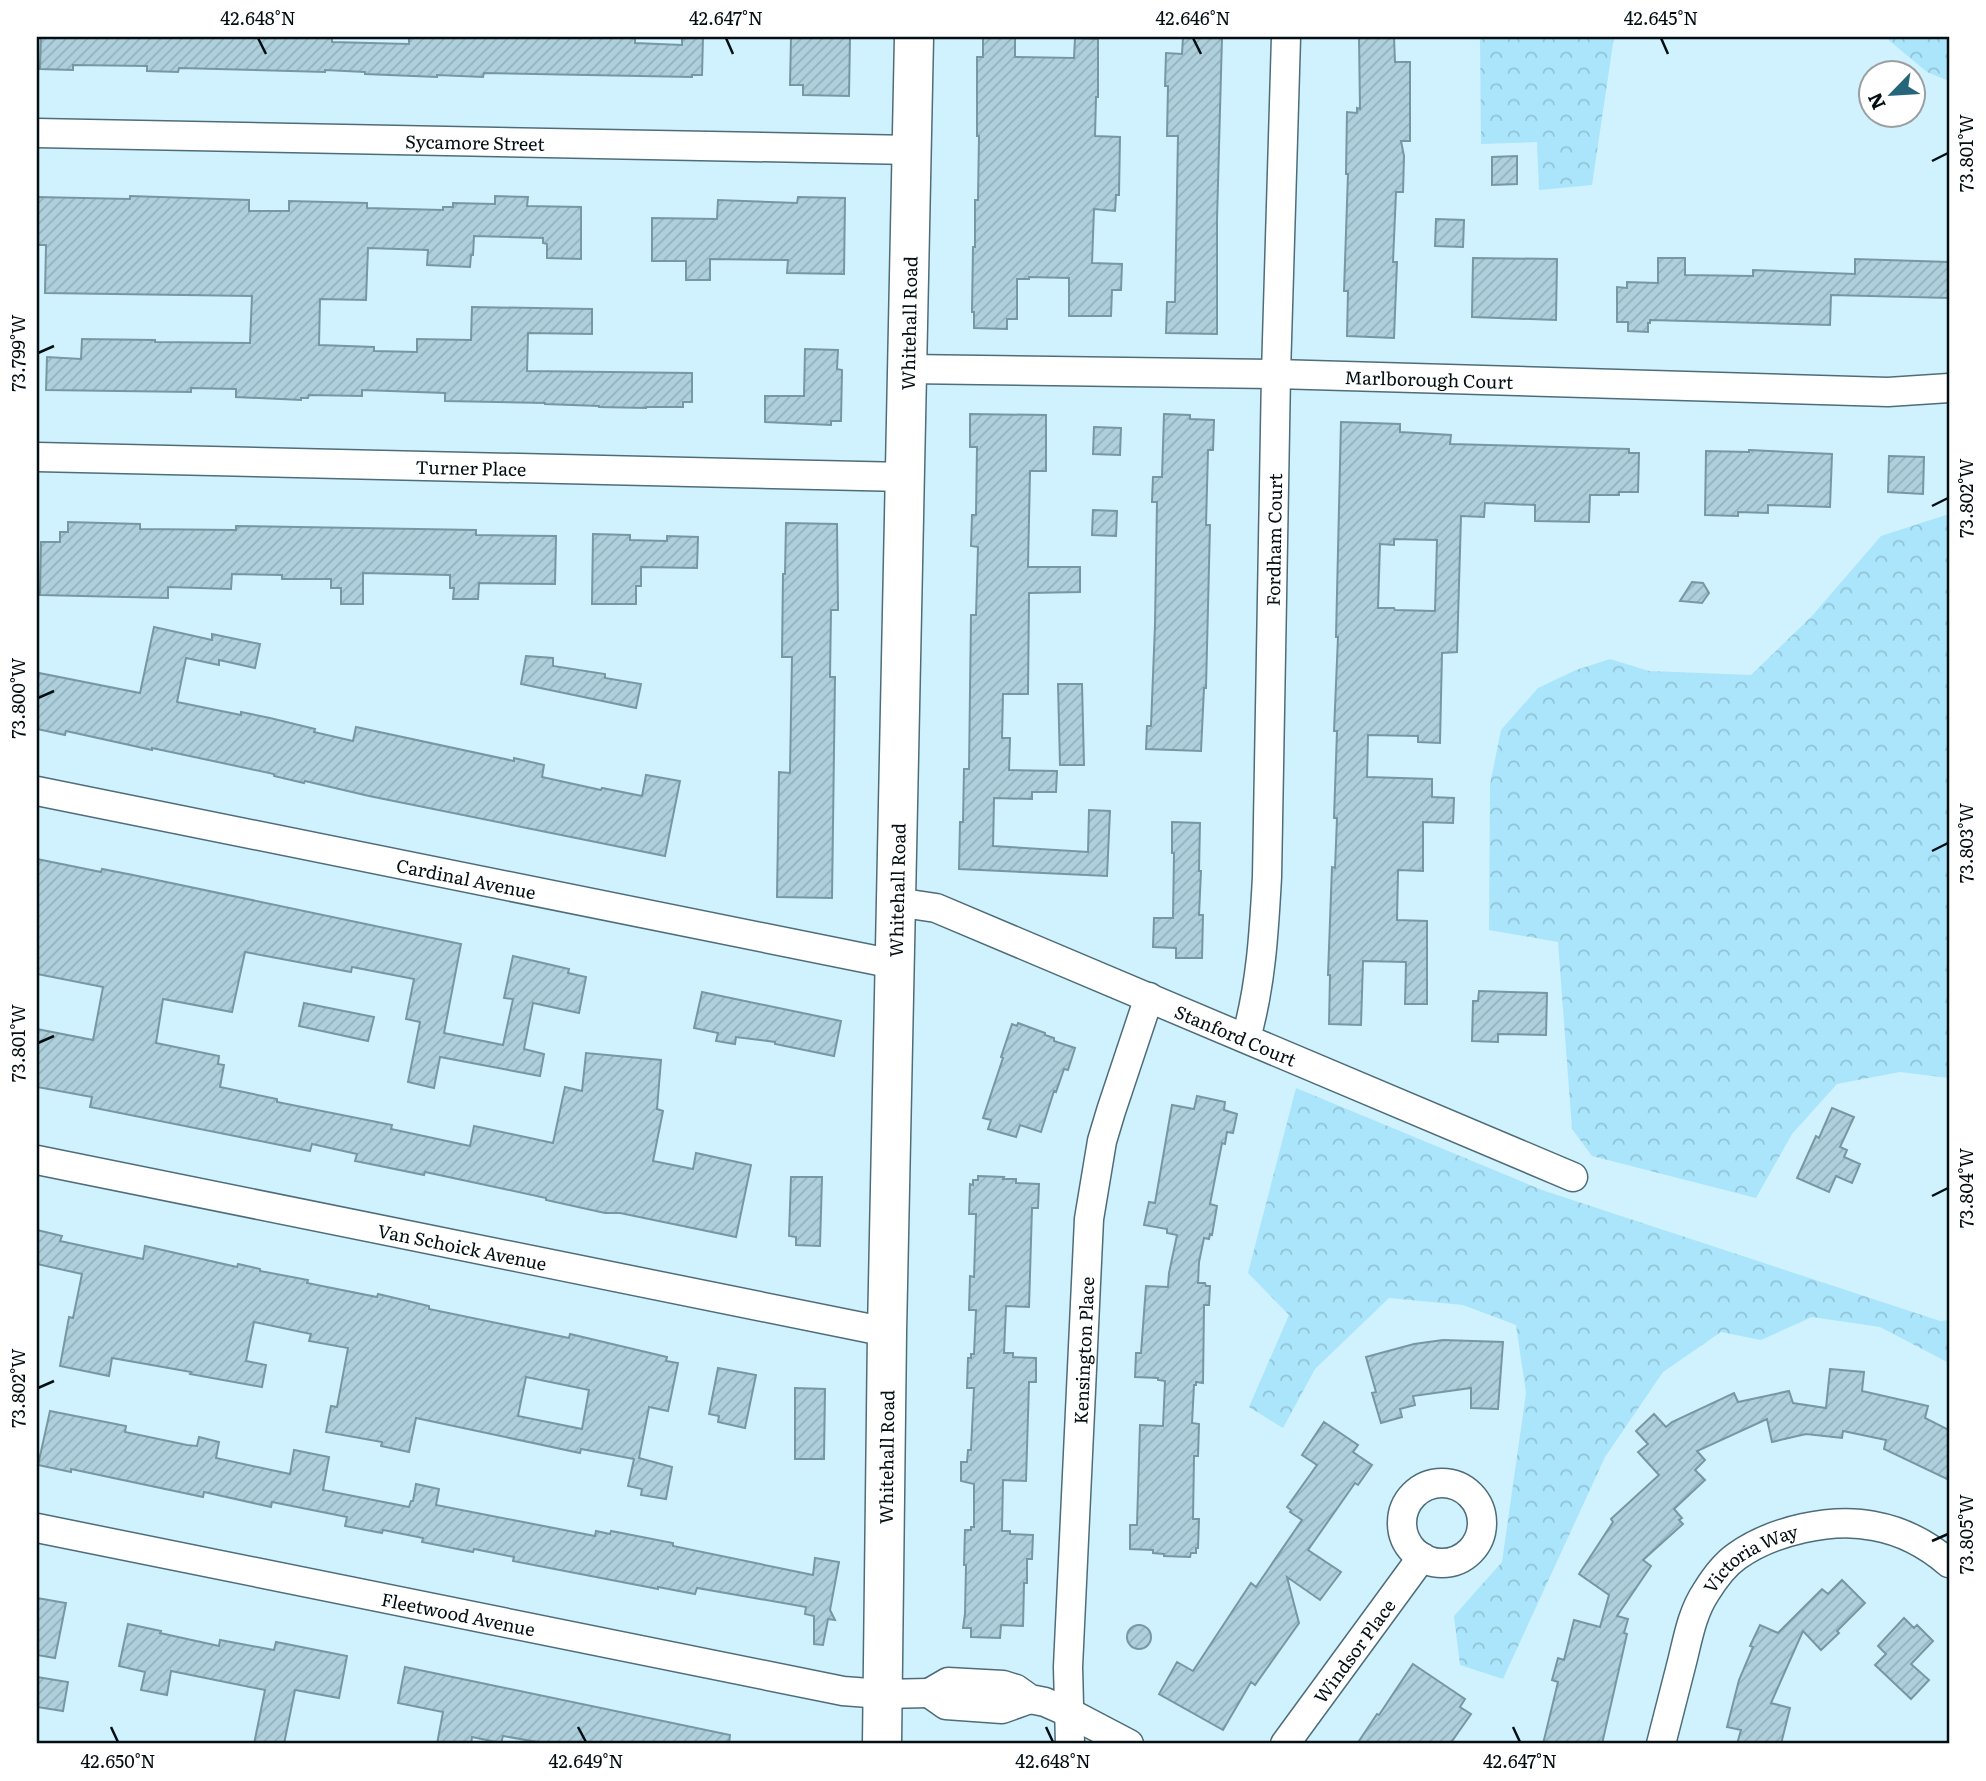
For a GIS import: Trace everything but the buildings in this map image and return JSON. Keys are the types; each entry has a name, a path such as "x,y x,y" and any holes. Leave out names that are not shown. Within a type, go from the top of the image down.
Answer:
{"street":[{"name":"Whitehall Road","path":"882,1744 887,1332 914,37"},
{"name":"Fordham Court","path":"1246,1038 1257,997 1267,877 1276,374 1286,37"},
{"name":"Sycamore Street","path":"37,133 912,150"},
{"name":"Marlborough Court","path":"907,369 1276,374 1888,392 1949,388"},
{"name":"Turner Place","path":"37,457 905,477"},
{"name":"Cardinal Avenue","path":"37,792 894,964"},
{"name":"Stanford Court","path":"896,902 936,908 1573,1177"},
{"name":"Kensington Place","path":"1070,1744 1069,1667 1089,1219 1105,1131 1149,997"},
{"name":"Van Schoick Avenue","path":"37,1160 887,1332"},
{"name":"Victoria Way","path":"1661,1744 1694,1616 1715,1578 1736,1556 1763,1542 1794,1531 1830,1524 1850,1524 1891,1530 1925,1546 1949,1563"},
{"name":"Fleetwood Avenue","path":"37,1528 828,1688 882,1694"},
{"name":"Windsor Place","path":"1285,1744 1422,1557"},
{"path":"882,1694 929,1693 948,1682 1003,1685 1016,1689 1030,1699 1045,1702 1070,1713 1129,1744"}],"green space":[{"path":"1480,37 1614,37 1592,185 1539,190 1537,142 1481,144"},
{"path":"1885,37 1949,37 1949,81 1926,71 1926,60 1913,60"},
{"path":"1949,514 1949,1078 1900,1072 1837,1084 1792,1134 1756,1198 1592,1156 1572,1129 1558,942 1489,930 1490,784 1501,730 1538,688 1576,670 1610,659 1649,671 1751,675 1812,616 1881,536"},
{"path":"1296,1088 1542,1190 1940,1321 1949,1320 1949,1363 1880,1327 1812,1317 1761,1340 1721,1332 1663,1372 1605,1457 1503,1679 1460,1665 1454,1616 1502,1562 1526,1393 1516,1325 1463,1305 1389,1298 1315,1369 1283,1428 1249,1407 1289,1315 1248,1273"}]}
